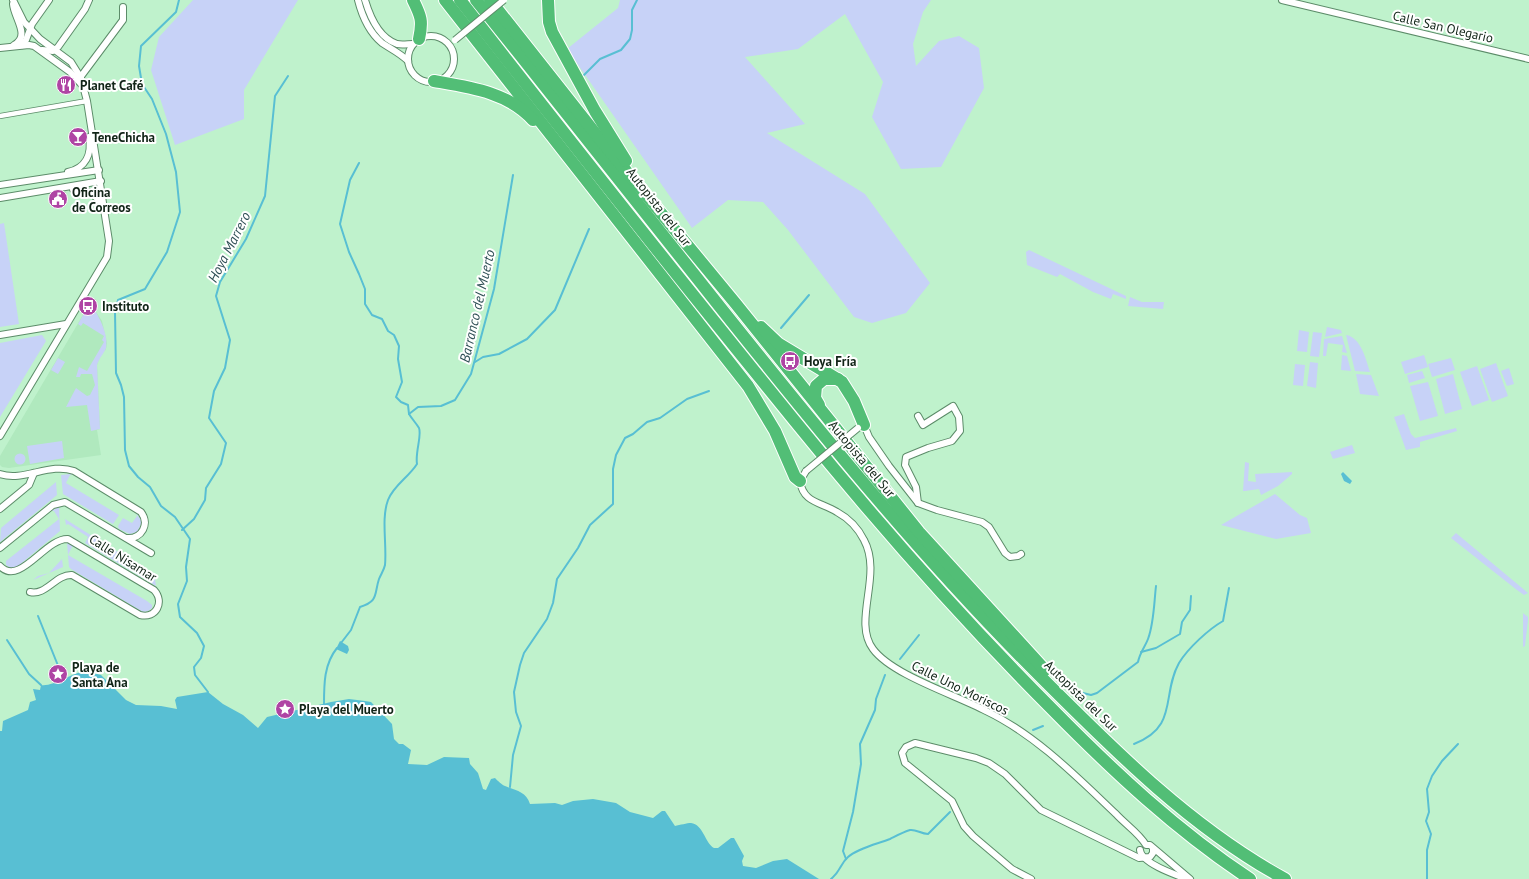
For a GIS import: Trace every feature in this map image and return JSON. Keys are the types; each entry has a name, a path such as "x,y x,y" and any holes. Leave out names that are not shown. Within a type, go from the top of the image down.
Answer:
{"highway":[{"path":"413,0 421,17 422,26 416,42"},
{"path":"445,0 618,218 748,386 768,416 795,477 803,476"},
{"path":"460,0 683,282 851,490 968,623 1072,730 1137,790 1192,839 1250,879"},
{"name":"Autopista del Sur","path":"476,0 786,390 880,503 970,604 1065,701 1130,762 1220,839 1285,879"},
{"path":"490,0 651,202 736,304 835,430 919,532 1130,762"},
{"path":"548,0 549,22 552,32 595,111 651,202"},
{"path":"434,81 482,90 504,98 530,116 575,165"},
{"path":"618,218 683,282"},
{"path":"736,304 779,344 838,379 850,393 861,426"},
{"path":"835,430 830,418 818,403 814,391 820,381 830,378 838,379"}],"street":[{"path":"0,436 107,257 109,241 101,181 85,88 71,62 57,49 40,39 29,28 12,0"},
{"path":"12,0 14,12 23,32 18,43 13,46"},
{"path":"22,45 26,40 29,28 49,0"},
{"path":"38,49 49,51 57,49 85,10 89,0"},
{"path":"358,0 363,16 375,36 408,61"},
{"path":"365,0 369,15 378,29 387,38 398,44 416,42 434,36 442,39 448,45 453,56 451,69 444,78 434,81 426,81 418,78 411,70 408,61 409,52 416,42"},
{"path":"448,45 504,0"},
{"name":"Calle San Olegario","path":"1282,0 1529,59"},
{"path":"80,79 123,20 123,7"},
{"path":"0,48 30,45 80,79"},
{"path":"57,49 58,56 64,67"},
{"path":"0,116 88,101"},
{"path":"55,176 80,167 89,156 90,143 88,131 91,124"},
{"path":"0,185 99,170"},
{"path":"0,198 101,181"},
{"path":"46,191 83,188 95,194 105,208"},
{"path":"0,335 66,324"},
{"path":"918,416 923,425 953,406 959,417 960,431 952,441 928,448 906,457 905,465 916,487 918,503"},
{"path":"803,476 861,426 889,466 918,503 937,510 982,522 990,527 1005,553 1010,557 1021,554"},
{"name":"Calle Nisamar","path":"0,474 12,476 62,468 74,470 141,512 146,523 144,530 138,536 127,538"},
{"path":"0,509 29,485 34,473"},
{"name":"Calle Uno Moriscos","path":"803,476 804,493 808,499 830,508 845,517 854,525 865,542 870,555 872,570 865,616 866,628 871,647 878,655 895,668 988,711 1026,735 1094,793 1146,845 1150,846 1190,879"},
{"name":"Calle Nisamar","path":"0,548 53,505 61,502 69,503 151,553"},
{"name":"Calle Nisamar","path":"0,566 7,571 17,571 53,543 60,539 68,539 154,590 159,597 160,602 158,608 152,614 140,615 72,575 64,575 41,591 30,592"},
{"path":"1031,879 1007,864 970,834 964,826 958,810 952,801 905,762 902,753 906,747 915,744 976,758 989,763 1005,774 1041,810 1139,858 1151,856 1153,849"},
{"path":"1126,851 1136,852 1146,845"},
{"path":"1140,850 1141,854 1149,863 1187,879"}],"shaded area":[{"path":"193,0 298,0 244,90 244,119 175,145 151,70 159,37"},
{"path":"620,0 931,0 923,12 913,44 916,66 939,41 959,36 979,48 984,88 941,167 901,169 872,117 883,82 845,14 798,49 745,57 805,124 767,133 865,194 930,283 906,313 872,323 854,317 788,230 763,202 728,200 692,228 567,49 618,8"},
{"path":"4,223 19,324 0,327 0,224"},
{"path":"1029,250 1126,296 1126,299 1113,294 1111,299 1093,292 1060,274 1057,277 1027,265 1026,252"},
{"path":"1130,297 1142,302 1164,302 1163,309 1128,306"},
{"path":"90,303 102,321 107,343 106,349 100,356 97,365 100,429 97,430 101,455 9,468 2,467 0,465 0,456"},
{"path":"90,303 102,324 107,342 106,348 97,365 100,429 91,431 87,405 66,407 76,388 87,396 90,395 95,385 92,374 81,374 80,377 76,377 79,367 87,371 104,342 102,340 104,336 83,323 81,326 78,324"},
{"path":"1327,327 1341,330 1342,333 1325,337"},
{"path":"1299,330 1309,332 1307,352 1297,351"},
{"path":"1313,332 1322,333 1319,357 1310,356"},
{"path":"42,335 46,341 0,417 0,343"},
{"path":"1346,335 1356,340 1359,344 1370,372 1355,371"},
{"path":"1342,336 1347,353 1342,352 1343,345 1328,343 1326,356 1323,356 1324,339"},
{"path":"1342,355 1347,356 1351,371 1341,370"},
{"path":"1424,355 1428,367 1405,374 1401,362"},
{"path":"58,358 65,362 58,374 51,370"},
{"path":"1451,358 1455,370 1432,377 1428,364"},
{"path":"1310,362 1318,363 1316,388 1307,386"},
{"path":"1496,363 1508,396 1492,402 1480,369"},
{"path":"1295,364 1305,365 1303,386 1293,385"},
{"path":"1477,366 1489,400 1472,406 1460,372"},
{"path":"1509,368 1514,384 1507,386 1501,371"},
{"path":"1422,371 1425,378 1409,383 1407,375"},
{"path":"1356,374 1371,375 1379,396 1360,394"},
{"path":"1453,374 1462,409 1445,414 1436,379"},
{"path":"1428,382 1438,416 1420,421 1410,386"},
{"path":"1404,414 1411,434 1415,438 1456,428 1457,431 1420,442 1420,447 1406,450 1394,417"},
{"path":"62,441 64,458 30,464 27,446"},
{"path":"1352,445 1355,453 1333,459 1330,452"},
{"path":"18,454 22,454 24,455 24,463 18,464 15,461 15,457"},
{"path":"1245,462 1249,463 1248,481 1256,482 1255,474 1292,472 1292,474 1278,486 1261,495 1259,489 1243,491"},
{"path":"1343,472 1352,481 1350,484 1344,481 1341,474"},
{"path":"73,474 70,475 66,483 119,515 113,524 63,494 61,475"},
{"path":"56,482 57,495 0,542 1,528"},
{"path":"1275,494 1300,515 1307,518 1311,533 1276,539 1221,525"},
{"path":"59,507 60,531 17,567 11,568 6,565 6,561 59,519 54,511 51,511"},
{"path":"136,513 142,522 137,532 130,534 119,529 118,526 123,518 132,523 137,516"},
{"path":"65,519 150,572 155,579 156,586 85,543 88,537 68,524 66,525"},
{"path":"1456,533 1528,593 1524,595 1517,590 1451,538"},
{"path":"67,543 75,546 72,547 68,555"},
{"path":"68,555 147,601 152,605 152,608 143,612 71,569 69,567"},
{"path":"62,559 63,567 33,580 38,576 49,573"},
{"path":"1523,613 1528,617 1528,620 1525,646 1523,647"},
{"path":"340,641 348,646 349,650 347,654 336,649"},
{"path":"85,671 101,675 126,700 136,705 161,706 177,709 175,700 177,697 208,692 223,704 243,715 258,728 267,717 331,702 349,699 371,702 392,724 394,739 399,744 403,744 411,750 408,764 427,765 444,757 469,758 470,764 478,773 483,789 486,790 491,779 495,778 500,783 517,790 526,796 530,804 555,803 562,805 573,801 593,799 616,803 630,812 653,818 662,811 665,811 675,826 691,823 695,824 714,848 718,848 731,838 734,838 744,856 742,861 743,866 756,868 773,861 787,859 819,879 0,879 0,731 2,731 3,721 28,710 30,702 36,700 33,689 40,690 41,685 51,684"}],"waterway":[{"path":"179,0 176,12 141,46 139,66 142,84 152,99 166,134 176,172 180,212 167,252 145,289 118,300 115,312 116,373 124,397 125,450 129,466 138,477 150,487 161,506 175,517 190,539 186,567 187,581 178,604 180,617 197,633 204,646 201,658 194,667 195,675 208,692"},
{"name":"Barranco del Muerto","path":"584,75 600,59 621,50 630,39 632,30 632,10 637,0"},
{"name":"Hoya Marrero","path":"182,530 194,519 205,500 206,488 221,464 226,443 209,418 214,391 225,368 230,340 216,296 220,282 246,239 265,196 275,96 288,76"},
{"path":"359,163 350,180 340,224 349,252 365,289 365,304 372,315 382,319 388,331 394,335 399,346 398,359 402,382 396,397 401,402 408,405 409,414"},
{"name":"Barranco del Muerto","path":"341,643 351,630 360,607 366,605 375,596 379,579 385,565 385,515 388,500 397,486 417,464 420,431 409,414 418,407 441,406 455,400 471,374 494,289 513,175"},
{"path":"475,362 483,357 499,354 527,339 555,310 589,229"},
{"path":"781,328 809,295"},
{"path":"510,787 513,755 521,726 516,712 514,692 520,665 524,653 547,619 553,603 557,579 578,548 590,525 613,504 613,469 616,455 625,438 633,434 647,422 660,418 687,399 709,391"},
{"path":"1083,693 1091,695 1097,693 1138,662 1150,633 1153,620 1156,586"},
{"path":"1134,744 1148,737 1157,729 1163,719 1167,709 1174,675 1183,657 1199,639 1223,621 1229,588"},
{"path":"1141,652 1156,648 1180,634 1182,622 1190,610 1191,596"},
{"path":"38,616 63,678"},
{"path":"900,659 919,635"},
{"path":"7,640 29,674 41,685"},
{"name":"Barranco del Muerto","path":"324,704 327,667 337,648"},
{"path":"846,859 843,851 853,812 861,764 860,744 875,710 876,699 885,675"},
{"path":"1033,730 1043,726"},
{"path":"1427,879 1427,850 1431,834 1426,821 1429,812 1427,789 1432,776 1442,761 1458,744"},
{"path":"831,879 837,873 845,860 857,851 910,830 928,834 950,812"}],"place":[{"name":"Planet Café","path":"66,85"},
{"name":"TeneChicha","path":"78,137"},
{"name":"Oficina de Correos","path":"58,199"},
{"name":"Instituto","path":"88,306"},
{"name":"Hoya Fría","path":"790,361"},
{"name":"Playa de Santa Ana","path":"58,674"},
{"name":"Playa del Muerto","path":"285,709"}]}
